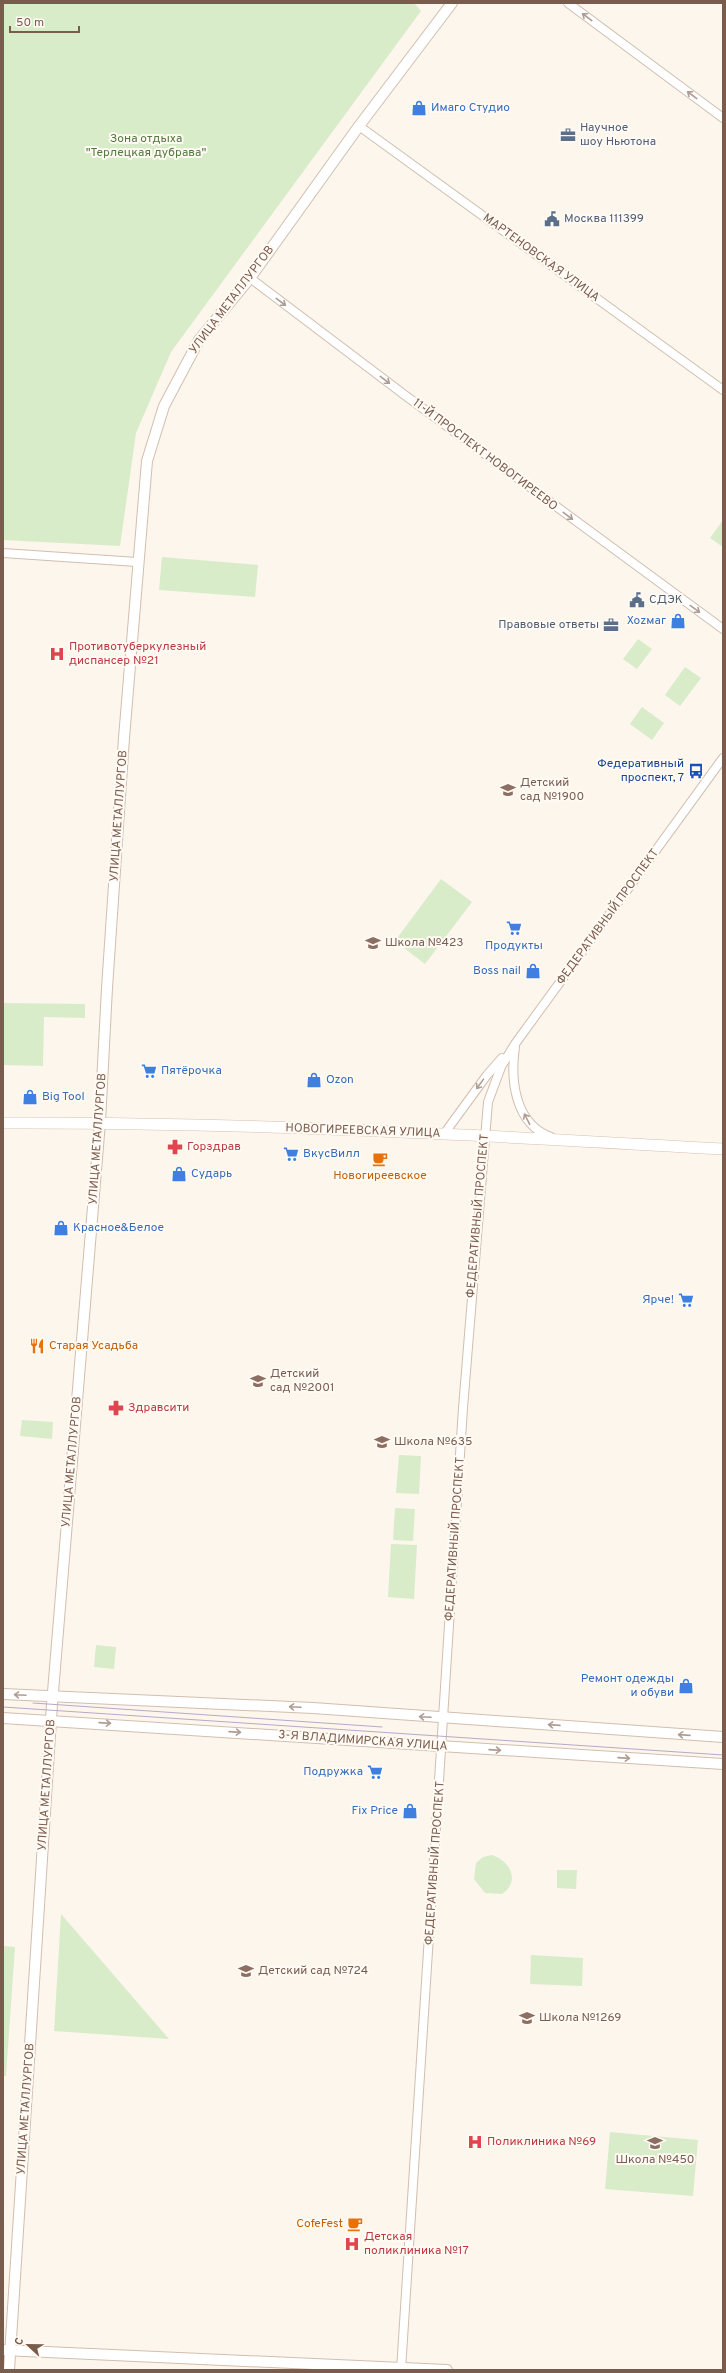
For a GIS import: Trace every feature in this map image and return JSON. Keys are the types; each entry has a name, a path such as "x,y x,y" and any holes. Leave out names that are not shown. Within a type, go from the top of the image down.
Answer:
{"main road":[{"name":"НОВОГИРЕЕВСКАЯ УЛИЦА","path":"3,1123 100,1122 485,1135 723,1149"}],"street":[{"name":"УЛИЦА МЕТАЛЛУРГОВ","path":"9,2370 7,2350 51,1720 100,1122 107,988 137,562 147,461 161,413 199,340 250,278 359,126 452,3"},
{"path":"568,3 723,118"},
{"name":"МАРТЕНОВСКАЯ УЛИЦА","path":"359,126 723,390"},
{"name":"11-Й ПРОСПЕКТ НОВОГИРЕЕВО","path":"250,278 394,388 723,629"},
{"path":"3,553 137,562"},
{"name":"ФЕДЕРАТИВНЫЙ ПРОСПЕКТ","path":"402,2369 463,1408 488,1102 501,1067 515,1044 723,758"},
{"path":"444,1134 487,1075 515,1044"},
{"path":"515,1044 512,1066 515,1093 522,1109 530,1126 540,1133 559,1139"},
{"path":"3,1694 282,1707 723,1738"},
{"name":"3-Я ВЛАДИМИРСКАЯ УЛИЦА","path":"3,1718 723,1764"},
{"path":"7,2350 446,2370"}],"green space":[{"name":"Зона отдыха \"Терлецкая дубрава\"","path":"3,3 414,3 421,11 171,352 136,433 120,546 3,540"},
{"path":"723,520 723,547 710,538"},
{"path":"162,557 258,565 255,597 159,590"},
{"path":"638,639 652,649 637,669 623,659"},
{"path":"685,667 701,678 680,706 665,695"},
{"path":"642,707 664,723 652,740 630,724"},
{"path":"441,879 472,902 425,964 395,941"},
{"path":"3,1003 85,1004 85,1018 44,1017 43,1066 3,1065"},
{"path":"22,1420 53,1422 52,1439 20,1436"},
{"path":"399,1455 421,1456 419,1494 396,1493"},
{"path":"395,1508 415,1509 413,1541 393,1540"},
{"path":"391,1544 417,1545 414,1599 388,1597"},
{"path":"96,1645 116,1647 114,1669 94,1667"},
{"path":"492,1855 504,1862 511,1872 511,1883 508,1889 502,1894 485,1893 474,1879 476,1863 483,1857"},
{"path":"557,1870 577,1870 576,1889 557,1888"},
{"path":"61,1914 169,2039 54,2031"},
{"path":"3,1946 15,1947 6,2076 3,2076"},
{"path":"531,1955 583,1958 582,1986 530,1984"},
{"path":"610,2132 698,2140 693,2196 605,2189"}],"tram line":[{"path":"33,1703 382,1727"},
{"path":"3,1707 723,1755"}],"place":[{"name":"Имаго Студио","path":"419,108"},
{"name":"Научное шоу Ньютона","path":"568,135"},
{"name":"Москва 111399","path":"552,219"},
{"name":"СДЭК","path":"637,600"},
{"name":"Хоzмаг","path":"678,621"},
{"name":"Правовые ответы","path":"611,625"},
{"name":"Противотуберкулезный диспансер №21","path":"57,654"},
{"name":"Федеративный проспект, 7","path":"696,771"},
{"name":"Детский сад №1900","path":"508,790"},
{"name":"Продукты","path":"514,928"},
{"name":"Школа №423","path":"373,943"},
{"name":"Boss nail","path":"533,971"},
{"name":"Пятёрочка","path":"149,1071"},
{"name":"Ozon","path":"314,1080"},
{"name":"Big Tool","path":"30,1097"},
{"name":"Горздрав","path":"175,1147"},
{"name":"ВкусВилл","path":"291,1154"},
{"name":"Новогиреевское","path":"380,1159"},
{"name":"Сударь","path":"179,1174"},
{"name":"Красное&Белое","path":"61,1228"},
{"name":"Ярче!","path":"686,1300"},
{"name":"Старая Усадьба","path":"37,1346"},
{"name":"Детский сад №2001","path":"258,1381"},
{"name":"Здравсити","path":"116,1408"},
{"name":"Школа №635","path":"382,1442"},
{"name":"Ремонт одежды и обуви","path":"686,1686"},
{"name":"Подружка","path":"375,1772"},
{"name":"Fix Price","path":"410,1811"},
{"name":"Детский сад №724","path":"246,1971"},
{"name":"Школа №1269","path":"527,2018"},
{"name":"Поликлиника №69","path":"475,2142"},
{"name":"Школа №450","path":"655,2143"},
{"name":"CofeFest","path":"355,2224"},
{"name":"Детская поликлиника №17","path":"352,2244"}]}
